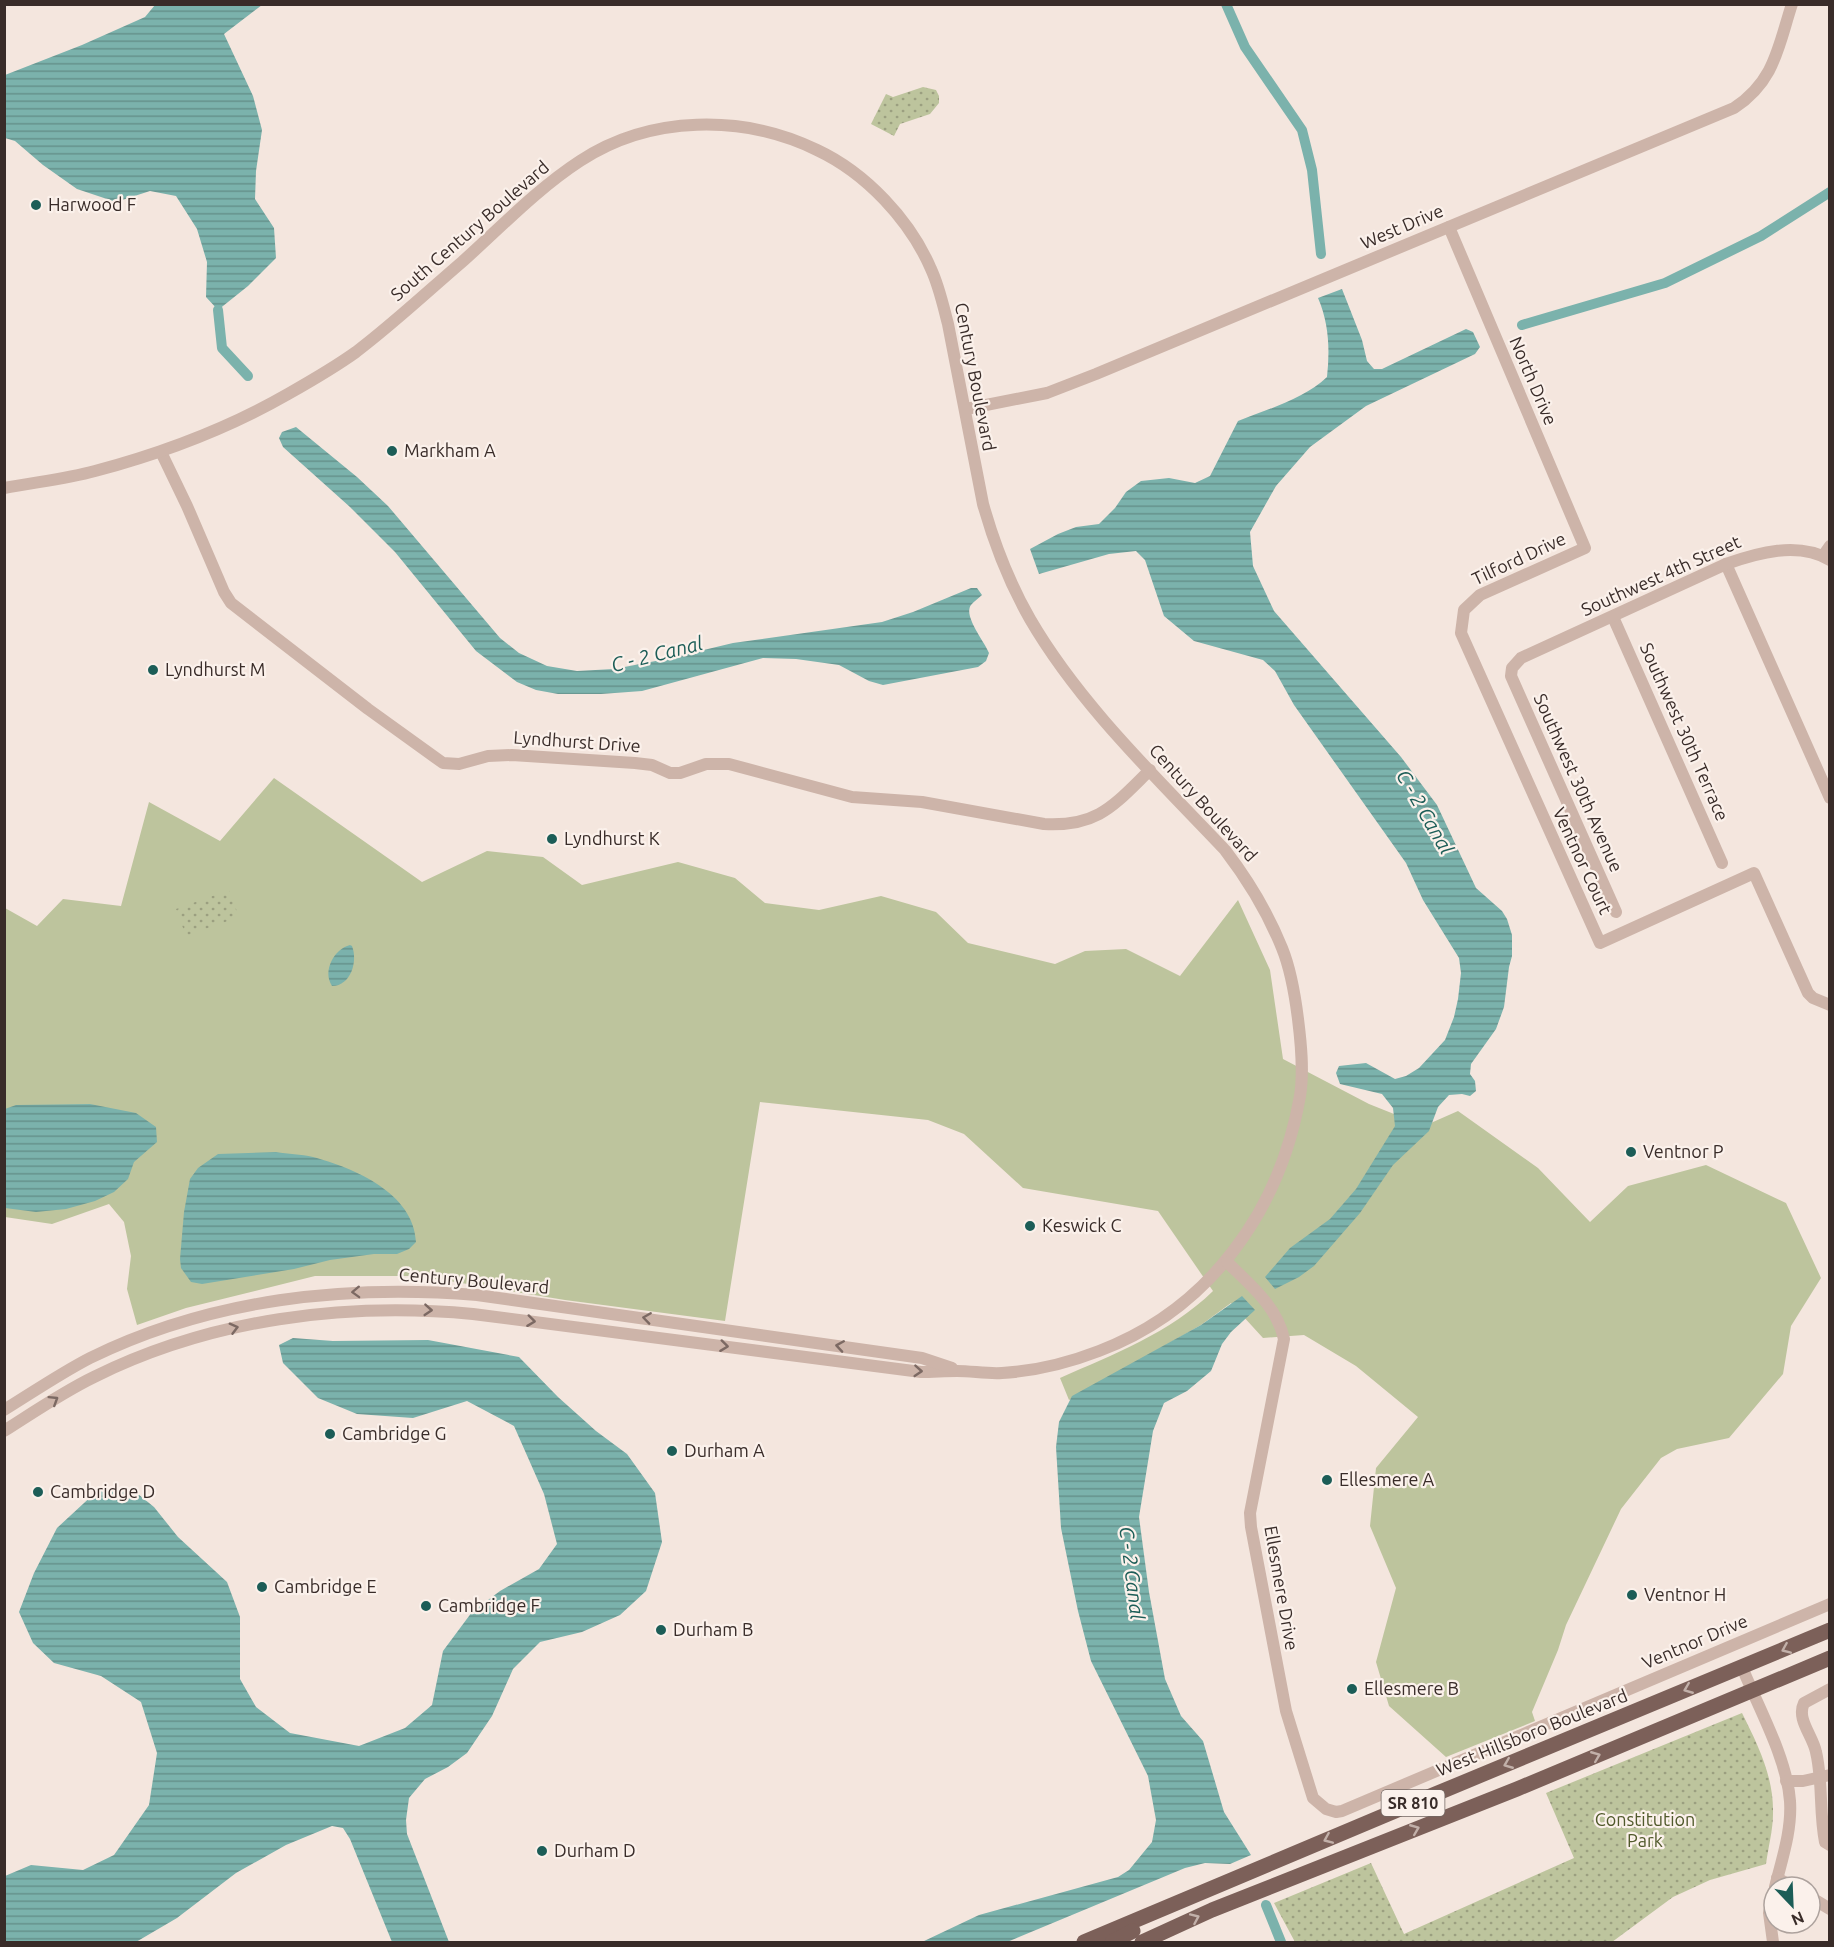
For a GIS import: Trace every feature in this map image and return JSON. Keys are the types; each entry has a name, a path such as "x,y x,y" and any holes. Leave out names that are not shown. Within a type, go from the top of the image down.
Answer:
{"main road":[{"name":"West Hillsboro Boulevard","path":"1084,1942 1433,1794 1830,1630"},
{"name":"SR 810","path":"1142,1942 1223,1906 1527,1785 1830,1658"},
{"path":"1112,1942 1132,1933 1138,1920"}],"street":[{"name":"West Drive","path":"966,409 1047,393 1734,108 1744,101 1770,71 1792,4"},
{"name":"South Century Boulevard","path":"4,488 93,472 161,452 231,424 288,394 355,352 426,293 535,195 581,160 617,141 659,129 727,124 752,128 801,142 826,154 867,184 891,208 909,230 932,270"},
{"name":"North Drive","path":"1449,227 1585,548"},
{"name":"Century Boulevard","path":"4,1431 57,1397 95,1377 160,1350 244,1325 293,1316 351,1310 423,1309 473,1314 921,1372 1018,1372 1054,1366 1134,1336 1166,1316 1197,1292 1227,1262 1256,1219 1282,1163 1300,1094 1301,1060 1295,996 1282,949 1245,876 1225,850 1089,702 1029,618 1010,578 984,508 946,314 932,270"},
{"name":"Lyndhurst Drive","path":"161,452 231,603 442,763 459,764 488,756 512,755 635,763 652,765 670,773 680,773 706,764 729,764 852,797 922,802 1044,824 1063,825 1081,822 1098,815 1115,803 1150,770"},
{"name":"Tilford Drive","path":"1462,639 1461,622 1464,610 1480,595 1585,548"},
{"name":"Southwest 4th Street","path":"1512,668 1521,658 1726,564 1769,551 1827,554"},
{"path":"1726,564 1830,798"},
{"name":"Southwest 30th Terrace","path":"1613,617 1722,863"},
{"name":"Ventnor Court","path":"1462,639 1600,944 1754,873 1808,993 1813,998 1830,1005"},
{"name":"Southwest 30th Avenue","path":"1512,668 1511,676 1616,912"},
{"name":"Ellesmere Drive","path":"1227,1262 1272,1308 1281,1324 1284,1339 1252,1502 1251,1527 1286,1711 1313,1798 1326,1809 1342,1811"},
{"name":"Century Boulevard","path":"4,1410 91,1358 154,1332 240,1308 290,1298 350,1292 423,1291 477,1295 922,1358 959,1371"},
{"name":"Ventnor Drive","path":"1342,1811 1830,1604"},
{"path":"1742,1667 1776,1744 1790,1801 1788,1829 1778,1875"},
{"path":"1830,1689 1804,1703 1801,1708 1801,1715 1825,1776 1823,1831 1825,1842 1830,1845"},
{"path":"1786,1780 1803,1781 1825,1776"}],"green space":[{"path":"923,87 936,90 939,96 939,103 930,114 900,124 894,136 871,124 886,94 893,97"},
{"path":"274,778 422,882 487,851 543,857 582,885 678,862 735,878 765,903 819,910 881,896 936,912 968,943 1055,964 1085,951 1126,949 1180,976 1238,900 1270,970 1283,1059 1369,1104 1424,1126 1458,1111 1538,1168 1590,1222 1628,1186 1706,1165 1786,1203 1821,1278 1791,1326 1783,1374 1729,1438 1677,1449 1661,1458 1621,1509 1566,1625 1532,1712 1535,1721 1446,1757 1389,1706 1376,1662 1396,1588 1370,1526 1376,1468 1418,1417 1356,1366 1304,1335 1263,1338 1231,1303 1201,1325 1069,1400 1060,1378 1160,1331 1179,1319 1213,1291 1158,1211 1023,1188 964,1134 928,1120 760,1102 725,1321 565,1300 419,1276 315,1276 186,1308 137,1325 127,1289 131,1256 124,1222 109,1204 52,1224 5,1217 5,908 37,926 63,899 121,906 149,802 220,841"},
{"path":"229,890 239,917 186,936 176,909"},
{"name":"Constitution Park","path":"1742,1713 1759,1749 1771,1787 1773,1820 1766,1864 1710,1880 1673,1897 1612,1942 1295,1942 1274,1903 1371,1863 1404,1934 1574,1858 1546,1793"}],"water":[{"path":"155,5 262,5 224,34 253,96 262,130 256,171 255,199 274,228 276,258 248,286 218,310 206,297 207,262 197,229 176,196 150,191 116,202 77,189 43,165 15,141 5,138 5,75 145,17"},
{"path":"1342,289 1362,340 1367,361 1374,369 1382,369 1466,329 1473,332 1480,347 1475,354 1366,406 1310,447 1276,486 1250,532 1253,566 1274,611 1401,757 1437,805 1476,888 1502,911 1507,919 1512,935 1512,956 1504,1007 1496,1029 1471,1064 1470,1074 1475,1081 1476,1091 1470,1096 1449,1095 1438,1107 1429,1131 1393,1165 1360,1213 1314,1266 1299,1277 1275,1289 1265,1277 1290,1248 1330,1219 1356,1189 1395,1126 1393,1108 1382,1094 1340,1084 1336,1073 1339,1066 1366,1063 1395,1079 1406,1076 1419,1068 1445,1040 1454,1017 1461,973 1459,958 1423,900 1406,863 1294,705 1275,671 1263,660 1194,641 1164,616 1145,560 1136,551 1109,554 1039,574 1030,549 1076,527 1099,524 1115,508 1126,492 1141,481 1169,478 1195,483 1210,476 1238,421 1297,397 1327,377 1328,337 1318,298"},
{"path":"296,427 357,477 388,506 500,638 519,653 547,666 577,671 614,669 733,643 882,622 971,588 977,588 982,595 969,610 975,629 989,653 986,661 978,667 883,685 869,681 839,665 796,659 763,658 642,691 558,694 536,690 517,682 476,651 395,552 350,507 283,447 279,438 282,432"},
{"path":"350,945 354,952 351,972 344,982 332,986 328,974 331,961 339,951"},
{"path":"90,1104 136,1113 156,1127 157,1142 134,1162 128,1179 114,1192 95,1201 66,1209 36,1212 5,1208 5,1109 16,1105"},
{"path":"276,1152 308,1156 329,1162 379,1185 405,1210 413,1225 416,1242 409,1249 397,1254 374,1254 330,1260 294,1269 202,1284 191,1282 181,1268 180,1259 184,1212 190,1179 198,1168 218,1154"},
{"path":"1242,1296 1255,1310 1231,1332 1222,1344 1211,1371 1187,1391 1164,1403 1153,1431 1139,1517 1149,1592 1165,1679 1181,1716 1203,1741 1224,1812 1251,1855 1230,1864 1205,1863 1185,1868 1007,1942 922,1942 979,1915 1118,1877 1129,1870 1152,1842 1156,1820 1148,1776 1091,1661 1078,1611 1061,1528 1056,1447 1059,1422 1072,1396 1201,1325"},
{"path":"293,1338 333,1341 428,1340 519,1357 558,1397 596,1431 627,1454 655,1493 662,1542 646,1591 620,1615 582,1632 540,1642 513,1669 492,1716 467,1753 448,1767 425,1779 409,1798 407,1834 449,1942 392,1942 350,1839 343,1828 332,1826 286,1845 236,1873 177,1918 136,1942 5,1942 5,1876 31,1865 83,1870 114,1855 149,1805 157,1753 141,1702 101,1676 54,1663 33,1643 19,1612 34,1573 57,1528 97,1491 133,1490 154,1507 178,1537 227,1582 240,1617 240,1679 256,1707 290,1733 359,1746 405,1728 432,1705 443,1651 472,1612 500,1591 539,1569 557,1544 544,1494 514,1426 467,1401 413,1418 357,1414 318,1398 283,1363 279,1345"}],"waterway":[{"path":"1226,4 1245,47 1302,130 1312,170 1321,254"},
{"path":"1522,325 1665,283 1761,236 1830,192"},
{"name":"C - 2 Canal","path":"218,310 222,348 248,376"},
{"name":"C - 2 Canal","path":"1266,1905 1281,1942"}],"place":[{"name":"Harwood F","path":"36,205"},
{"name":"Markham A","path":"392,451"},
{"name":"Lyndhurst M","path":"153,670"},
{"name":"Lyndhurst K","path":"552,839"},
{"name":"Ventnor P","path":"1631,1152"},
{"name":"Keswick C","path":"1030,1226"},
{"name":"Cambridge G","path":"330,1434"},
{"name":"Durham A","path":"672,1451"},
{"name":"Ellesmere A","path":"1327,1480"},
{"name":"Cambridge D","path":"38,1492"},
{"name":"Cambridge E","path":"262,1587"},
{"name":"Ventnor H","path":"1632,1595"},
{"name":"Cambridge F","path":"426,1606"},
{"name":"Durham B","path":"661,1630"},
{"name":"Ellesmere B","path":"1352,1689"},
{"name":"Durham D","path":"542,1851"}]}
